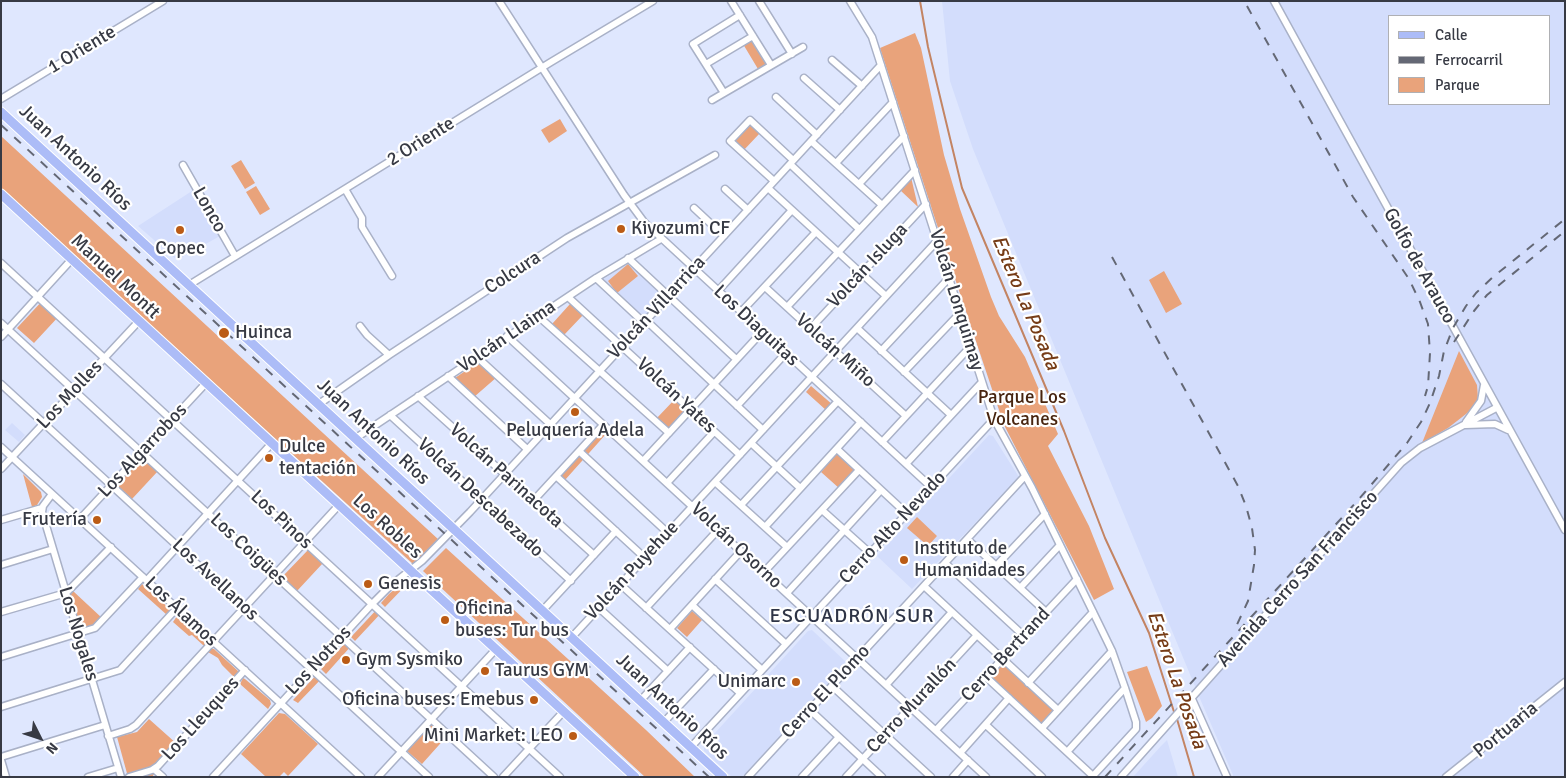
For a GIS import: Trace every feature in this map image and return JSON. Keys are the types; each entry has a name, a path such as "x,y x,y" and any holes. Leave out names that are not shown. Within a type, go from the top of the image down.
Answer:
{"main road":[{"name":"Juan Antonio Ríos","path":"1,112 724,777"},
{"name":"Manuel Montt","path":"3,198 206,383"},
{"name":"Los Robles","path":"206,383 564,711 630,775"}],"street":[{"name":"1 Oriente","path":"1,99 163,1"},
{"name":"Los Diaguitas","path":"499,1 541,68 644,222 931,487"},
{"name":"2 Oriente","path":"189,285 541,68 654,1"},
{"path":"731,1 771,66"},
{"path":"759,1 792,54"},
{"name":"Volcán Lonquimay","path":"850,1 870,32 994,419 1026,476 1094,612 1112,651 1136,722 1136,729 1093,776"},
{"name":"Golfo de Arauco","path":"1274,1 1496,408 1565,530"},
{"path":"724,93 693,44 740,15"},
{"path":"706,64 753,36"},
{"path":"712,100 803,47"},
{"path":"832,60 862,86"},
{"name":"Volcán Villarrica","path":"432,551 881,65"},
{"path":"804,78 840,110"},
{"path":"776,97 817,135"},
{"path":"836,163 893,102"},
{"path":"774,181 730,141 750,120 859,229"},
{"path":"859,184 904,136"},
{"path":"811,141 882,205"},
{"name":"Colcura","path":"319,404 389,355 568,238 714,155"},
{"name":"Lonco","path":"183,165 234,256"},
{"path":"787,307 915,170"},
{"path":"768,188 886,296"},
{"path":"345,189 362,218 362,227 392,276"},
{"path":"725,189 748,210"},
{"name":"Volcán Isluga","path":"810,329 926,204"},
{"path":"694,208 724,236"},
{"path":"718,291 792,210"},
{"path":"741,312 816,232"},
{"name":"Volcán Llaima","path":"356,438 507,336 596,278 661,239"},
{"name":"Volcán Puyehue","path":"572,637 937,241"},
{"path":"628,258 736,359"},
{"path":"1,336 72,259"},
{"name":"Los Pinos","path":"1,263 560,777"},
{"path":"596,278 644,322 651,325 763,430"},
{"path":"881,351 949,278"},
{"name":"Volcán Miño","path":"765,287 906,416"},
{"name":"Volcán Yates","path":"568,297 740,455"},
{"path":"904,372 960,313"},
{"path":"538,316 669,433"},
{"name":"Los Molles","path":"1,469 139,321"},
{"name":"Los Coigües","path":"1,323 494,777"},
{"path":"360,326 389,355"},
{"path":"857,328 951,415"},
{"path":"643,461 762,332"},
{"name":"Volcán Osorno","path":"507,336 986,777"},
{"path":"882,442 971,346"},
{"path":"737,406 786,353"},
{"path":"477,357 550,424"},
{"path":"448,376 527,449"},
{"path":"906,464 982,382"},
{"name":"Los Algarrobos","path":"80,519 206,383"},
{"name":"Los Avellanos","path":"1,384 429,777"},
{"path":"1463,425 1481,401 1484,385"},
{"name":"Volcán Parinacota","path":"418,396 594,555"},
{"path":"742,506 838,401"},
{"name":"Avenida Cerro San Francisco","path":"1121,777 1401,463 1420,448 1496,408"},
{"name":"Volcán Descabezado","path":"390,415 571,580"},
{"name":"Cerro Alto Nevado","path":"691,747 994,419"},
{"path":"765,527 861,422"},
{"path":"1463,425 1494,424 1509,431"},
{"path":"534,500 604,425"},
{"path":"666,483 714,432"},
{"path":"751,442 800,488"},
{"path":"1,657 78,634 98,626 178,546 272,444"},
{"name":"Los Álamos","path":"1,447 361,777"},
{"path":"836,449 906,513"},
{"path":"579,451 668,533"},
{"path":"764,572 859,470"},
{"path":"556,476 645,558"},
{"name":"Cerro El Plomo","path":"748,777 1026,476"},
{"path":"715,482 787,547"},
{"path":"787,593 881,490"},
{"path":"1,520 42,508 52,494"},
{"path":"108,736 128,730 134,726 339,505"},
{"name":"Los Nogales","path":"42,508 121,777"},
{"path":"822,510 870,553"},
{"path":"996,566 1045,514"},
{"path":"646,608 718,530"},
{"path":"543,610 616,531"},
{"path":"967,539 1046,612"},
{"path":"1020,588 1060,545"},
{"path":"1,612 66,593 111,547"},
{"path":"1,565 53,549"},
{"name":"Los Notros","path":"213,777 372,604 390,586 432,551"},
{"path":"670,629 741,551"},
{"path":"945,563 1024,636"},
{"path":"715,579 786,644"},
{"name":"Cerro Bertrand","path":"936,730 1077,579"},
{"path":"620,584 740,693"},
{"path":"924,586 1058,710"},
{"path":"692,605 762,670"},
{"path":"1,707 114,673 123,668 177,608"},
{"path":"598,608 668,671"},
{"path":"886,685 952,612"},
{"path":"1028,683 1094,612"},
{"name":"Cerro Murallón","path":"846,777 977,635"},
{"path":"641,700 690,647"},
{"path":"378,777 496,649"},
{"path":"1042,728 1112,651"},
{"path":"664,722 714,669"},
{"name":"Los Lleuques","path":"129,777 154,769 245,670"},
{"path":"986,677 1093,776"},
{"name":"Portuaria","path":"1446,777 1565,682"},
{"path":"832,686 931,777"},
{"path":"1067,752 1125,688"},
{"path":"960,753 1009,698"},
{"path":"1192,699 1227,777"},
{"path":"810,710 882,777"},
{"path":"504,777 564,711"},
{"path":"4,776 1,758 105,725"},
{"path":"986,725 1042,777"},
{"path":"802,777 839,737"},
{"path":"953,777 968,760"},
{"path":"88,777 118,768"},
{"path":"154,769 163,777"}],"shaded area":[{"path":"942,1 1565,1 1565,777 1232,777 1233,775 973,149 950,81"},
{"path":"192,191 220,236 177,260 138,226"},
{"path":"629,263 664,295 643,318 602,280"},
{"path":"12,423 25,435 19,442 5,430"},
{"path":"989,435 993,436 1019,477 912,589 877,556"},
{"path":"812,630 846,662 846,665 742,777 732,777 704,751 704,745 808,631"},
{"path":"1167,740 1178,777 1133,777 1161,746"}],"green space":[{"name":"Parque Los Volcanes","path":"915,33 921,48 944,155 960,209 991,297 999,316 1025,357 1058,434 1048,446 1089,526 1114,589 1094,600 1004,425 880,48"},
{"path":"752,39 767,64 758,69 743,44"},
{"path":"560,119 567,131 549,143 541,130"},
{"path":"750,123 760,133 743,151 733,141"},
{"path":"1,136 439,540 420,560 413,564 1,189"},
{"path":"241,160 255,183 245,189 231,166"},
{"path":"911,177 918,207 900,190"},
{"path":"256,186 270,209 260,215 246,192"},
{"path":"628,264 638,276 617,293 608,281"},
{"path":"1164,271 1182,304 1166,313 1149,280"},
{"path":"44,299 60,315 34,343 17,328"},
{"path":"570,304 583,315 564,335 552,324"},
{"path":"1459,351 1477,385 1478,399 1475,406 1466,414 1448,428 1422,443"},
{"path":"480,361 497,377 474,397 455,378"},
{"path":"811,386 833,405 827,411 806,392"},
{"path":"675,399 686,412 670,429 667,429 656,419"},
{"path":"602,430 606,434 565,480 560,476"},
{"path":"836,455 840,455 854,467 854,473 840,489 821,472"},
{"path":"143,457 158,471 132,499 117,485"},
{"path":"23,474 41,492 42,497 37,505 32,507"},
{"path":"917,517 937,536 928,546 907,528"},
{"path":"446,548 695,777 645,777 423,571"},
{"path":"308,550 323,563 297,591 282,577"},
{"path":"408,578 411,580 385,607 381,603"},
{"path":"142,584 171,610 167,615 138,589"},
{"path":"73,591 102,618 96,624 81,631 70,594"},
{"path":"379,607 383,611 355,641 351,637"},
{"path":"692,611 702,620 687,637 677,628"},
{"path":"177,616 207,643 204,646 173,622"},
{"path":"348,640 352,645 326,674 321,669"},
{"path":"210,648 214,649 238,671 235,677 222,665 218,658 208,652"},
{"path":"1001,663 1004,663 1052,708 1052,712 1043,722 1040,723 991,678 990,675"},
{"path":"1147,666 1162,706 1146,722 1127,672"},
{"path":"319,672 324,676 298,703 293,700"},
{"path":"243,678 270,700 271,704 268,709 240,684"},
{"path":"279,713 285,714 318,744 288,776 284,772 279,777 266,777 241,754"},
{"path":"149,719 177,744 152,777 128,777 117,737 137,732"},
{"path":"432,724 447,736 422,764 407,751"}],"waterway":[{"name":"Estero La Posada","path":"920,1 928,47 962,188 1064,431 1105,538 1149,633 1175,715"},
{"name":"Estero La Posada","path":"1177,719 1194,777"}],"railway":[{"path":"1247,6 1353,197 1409,279 1420,302 1428,324 1430,353 1428,386 1425,396"},
{"path":"1,125 709,777"},
{"path":"1105,777 1359,499 1407,443 1421,422 1430,403 1439,376 1444,351 1453,328 1476,293 1565,219"},
{"path":"1454,342 1487,295 1565,231"},
{"path":"1112,257 1238,486 1246,506 1255,550 1254,565 1248,601 1234,631"}],"place":[{"name":"Kiyozumi CF","path":"621,229"},
{"name":"Copec","path":"180,230"},
{"name":"Huinca","path":"224,333"},
{"name":"Peluquería Adela","path":"575,412"},
{"name":"Dulce tentación","path":"269,458"},
{"name":"Frutería","path":"97,520"},
{"name":"Instituto de Humanidades","path":"904,560"},
{"name":"Genesis","path":"368,584"},
{"name":"Oficina buses: Tur bus","path":"445,620"},
{"name":"Gym Sysmiko","path":"346,660"},
{"name":"Taurus GYM","path":"485,671"},
{"name":"Unimarc","path":"796,682"},
{"name":"Oficina buses: Emebus","path":"534,700"},
{"name":"Mini Market: LEO","path":"573,736"}],"district":[{"name":"ESCUADRÓN SUR","path":"852,617"}]}
